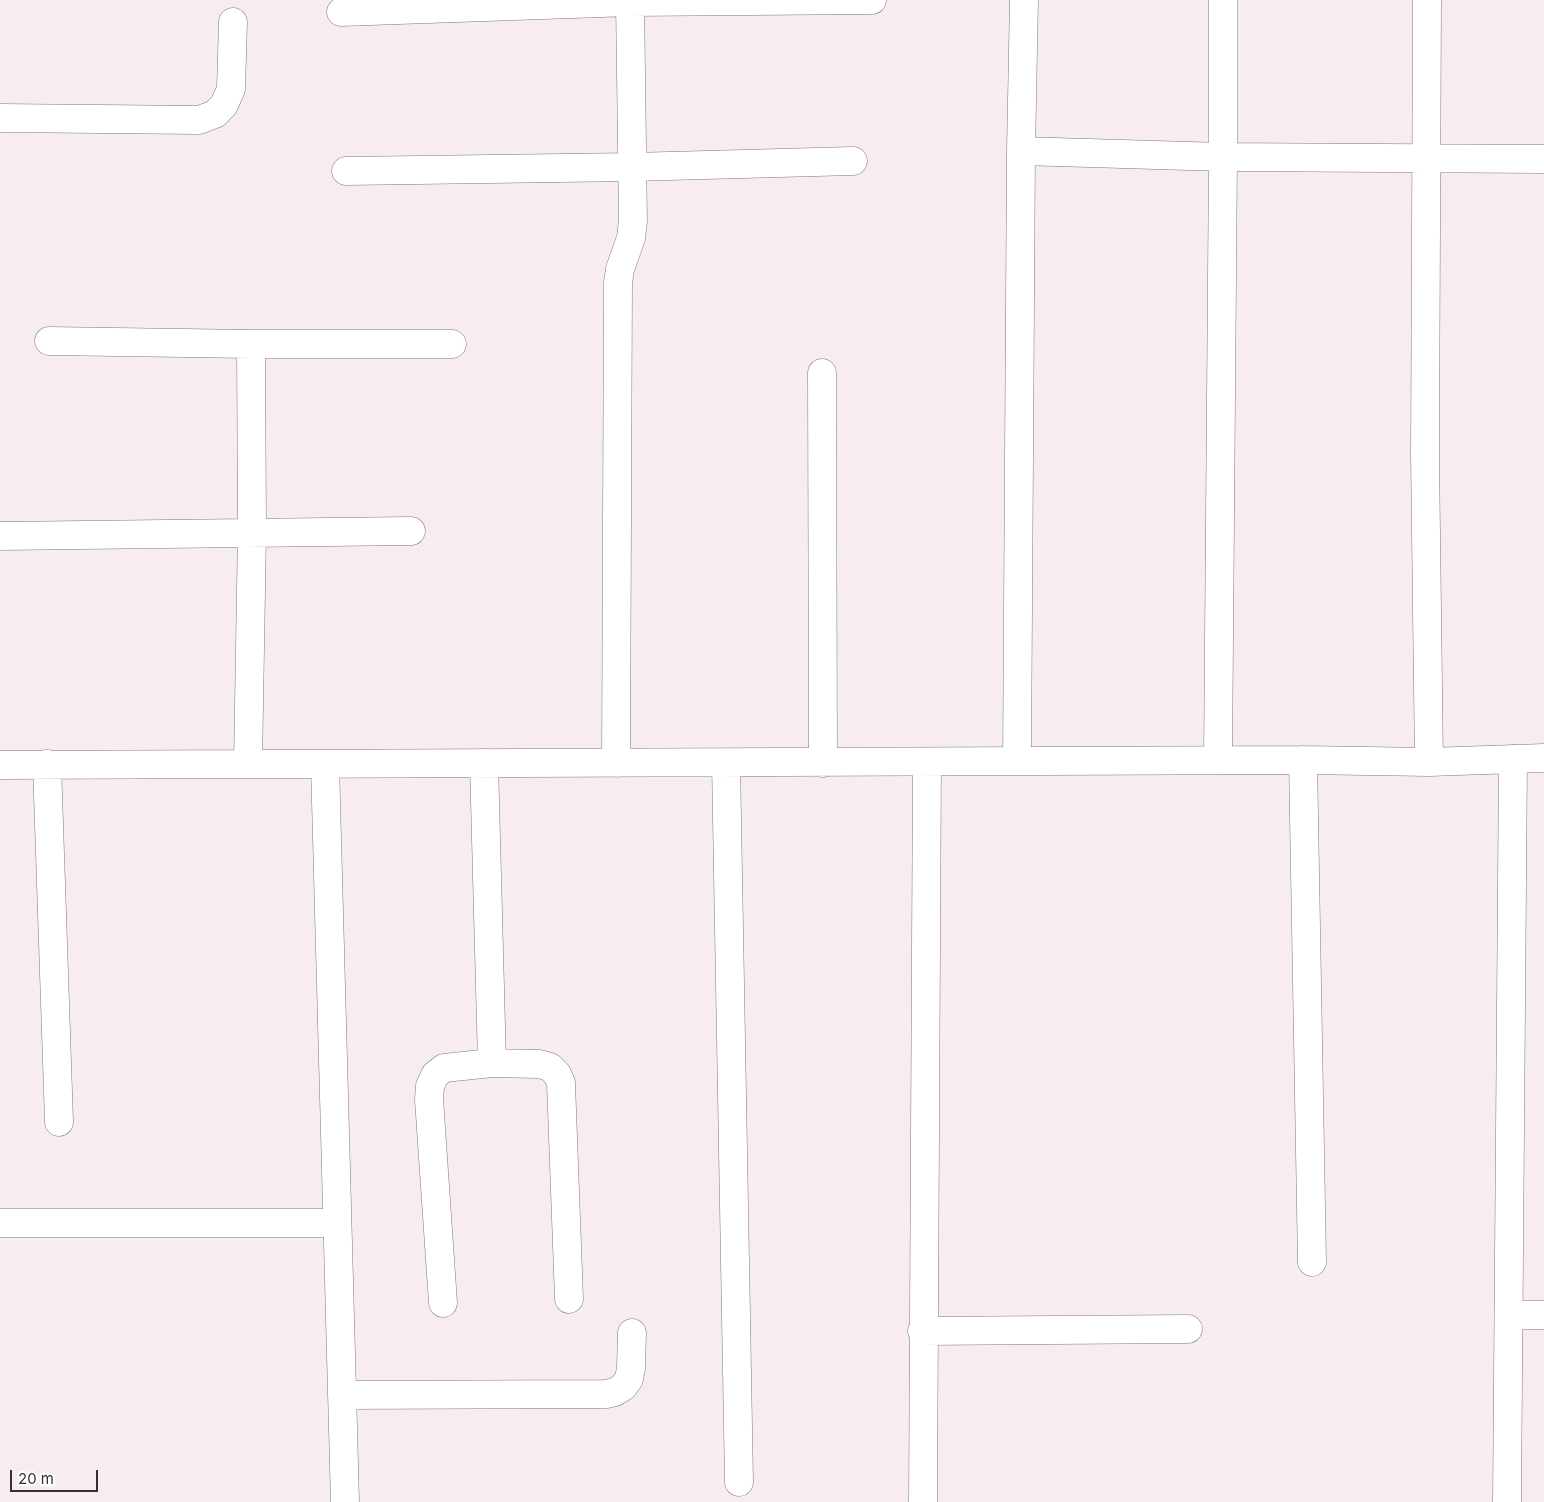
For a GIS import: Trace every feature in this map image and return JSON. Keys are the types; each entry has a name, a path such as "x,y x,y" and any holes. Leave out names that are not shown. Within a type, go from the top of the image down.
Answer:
{"street":[{"path":"341,12 630,1 872,0"},
{"path":"1017,761 1021,151 1024,0"},
{"path":"1218,760 1223,0"},
{"path":"1427,0 1425,457 1429,762"},
{"path":"616,763 618,283 620,269 631,238 633,220 630,1"},
{"path":"0,118 199,120 215,114 224,105 231,89 232,22"},
{"path":"1021,151 1223,157 1544,159"},
{"path":"346,171 632,167 853,161"},
{"path":"49,341 452,344"},
{"path":"248,764 252,532 251,344"},
{"path":"822,373 823,762"},
{"path":"0,536 411,531"},
{"path":"0,765 1218,760 1429,762 1544,758"},
{"path":"1507,1502 1513,759"},
{"path":"1304,760 1312,1262"},
{"path":"923,1502 922,1331 927,762"},
{"path":"484,763 492,1063"},
{"path":"726,763 739,1482"},
{"path":"47,764 59,1122"},
{"path":"325,764 345,1502"},
{"path":"443,1303 429,1099 430,1086 435,1076 444,1068 492,1063 539,1064 550,1067 557,1074 561,1083 569,1299"},
{"path":"0,1223 337,1223"},
{"path":"1509,1315 1544,1314"},
{"path":"922,1331 1188,1329"},
{"path":"342,1395 606,1394 615,1392 623,1387 629,1379 632,1368 632,1333"}]}
